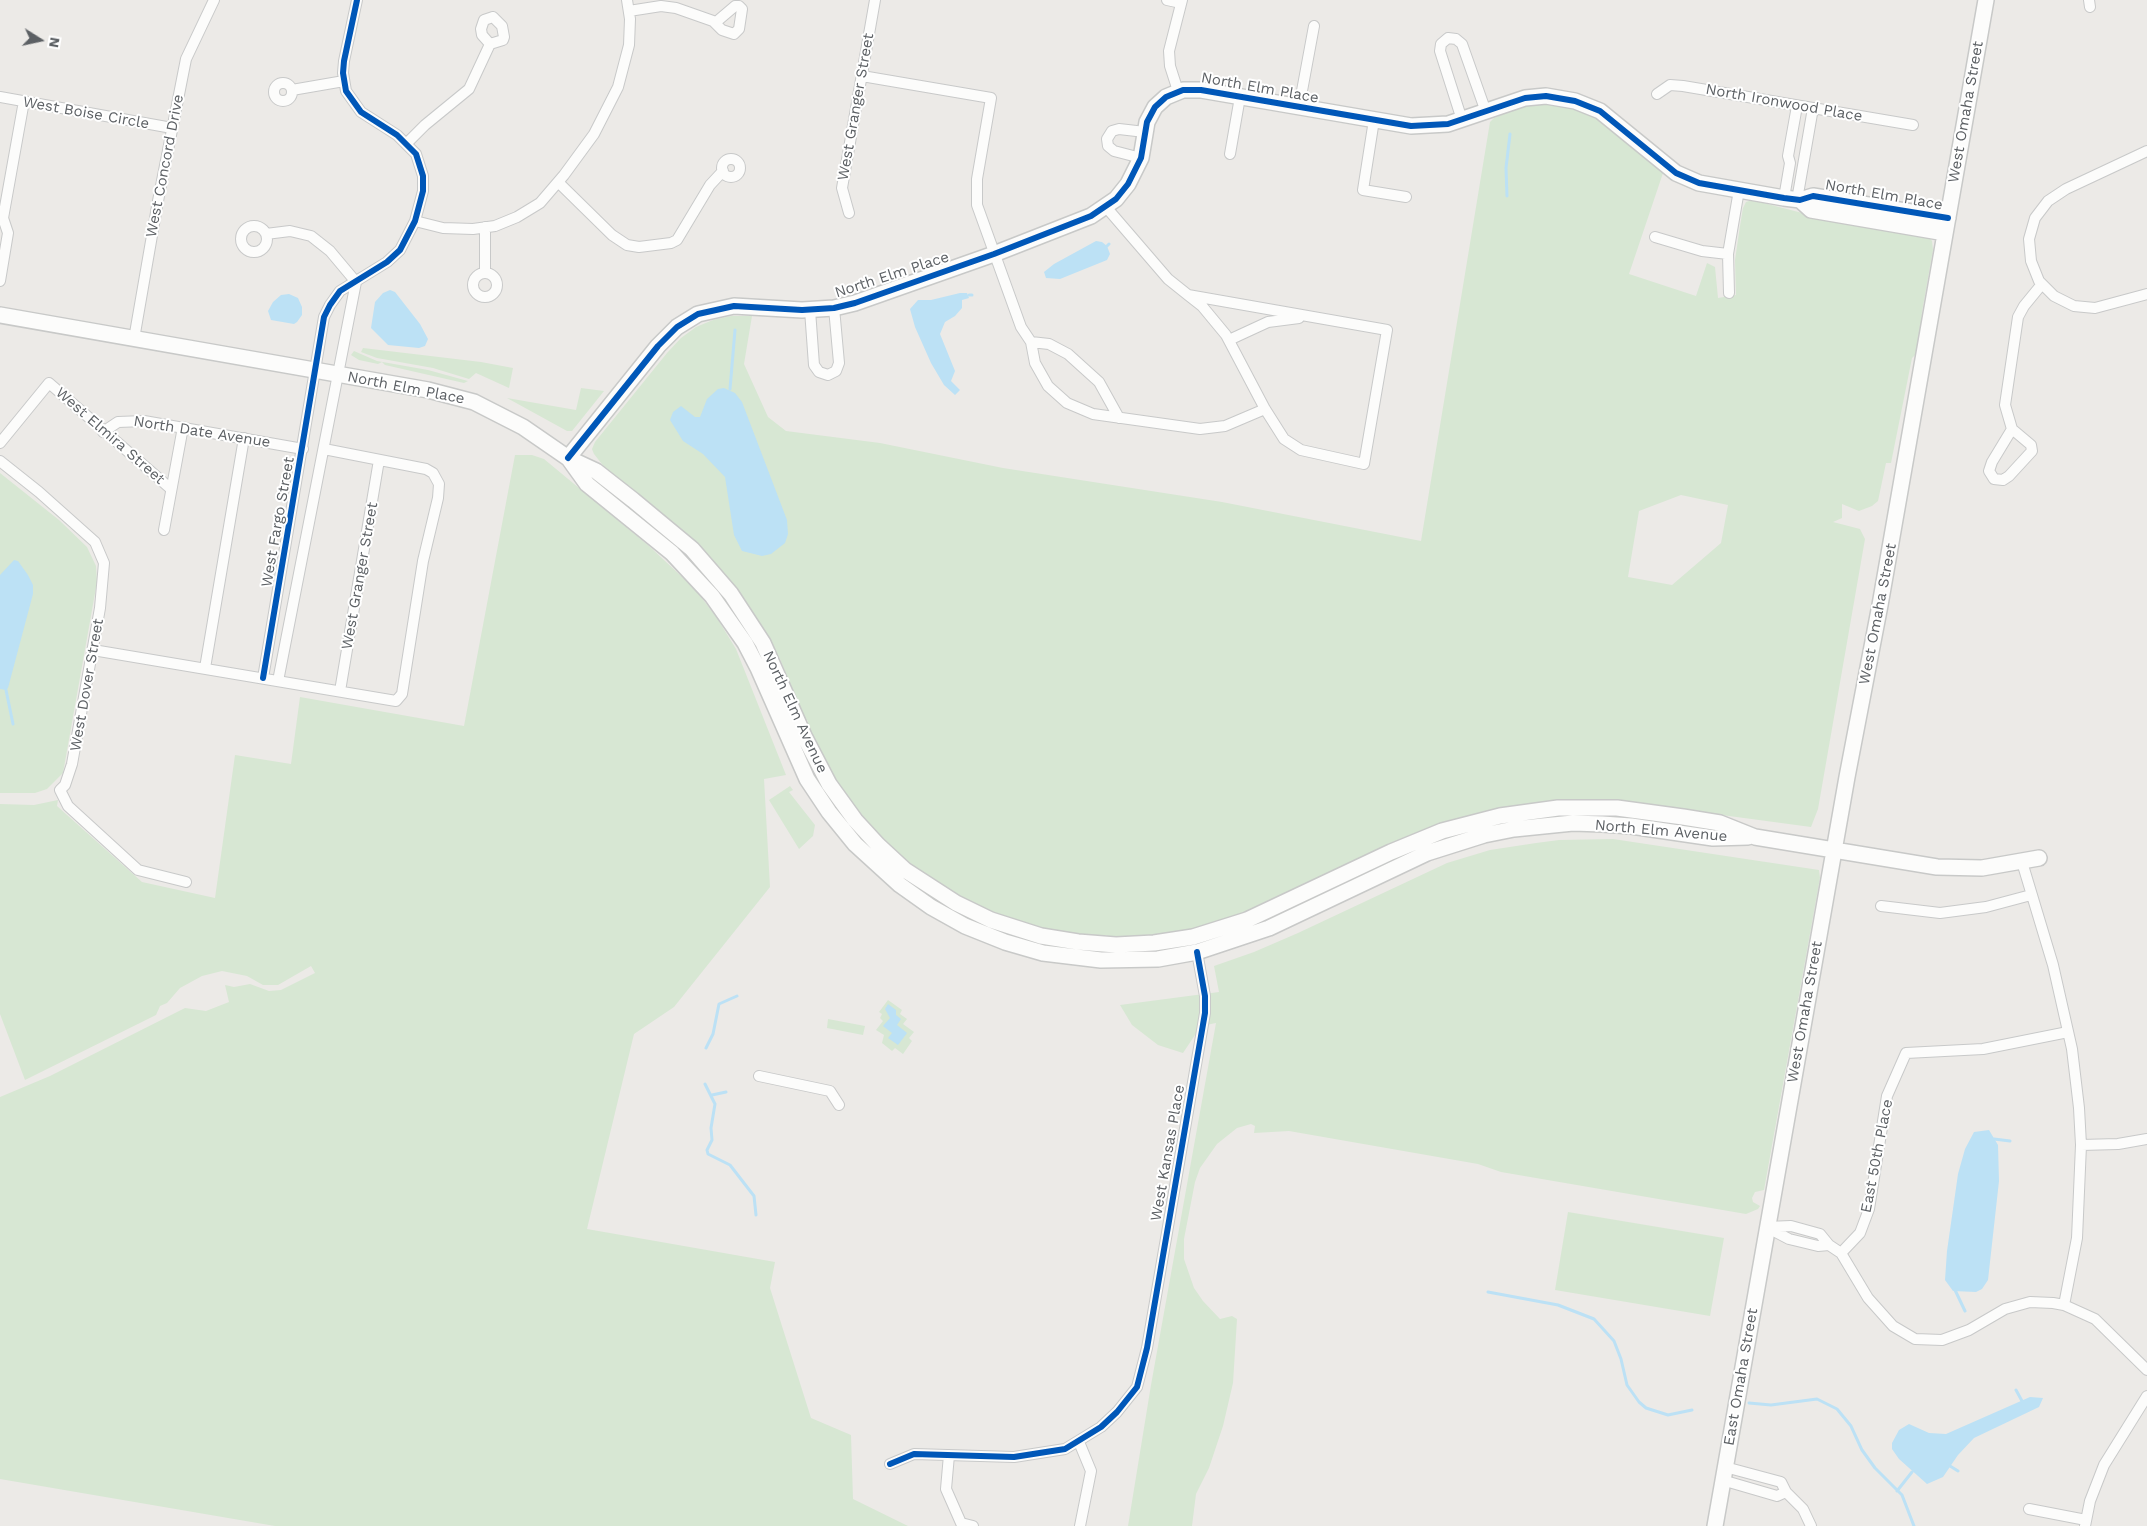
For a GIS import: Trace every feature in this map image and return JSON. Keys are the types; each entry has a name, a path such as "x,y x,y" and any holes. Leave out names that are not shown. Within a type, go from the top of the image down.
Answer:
{"main road":[{"name":"West Omaha Street","path":"1767,1227 1834,850 1884,586 1986,0"},
{"name":"North Elm Place","path":"0,315 428,390 474,402 523,427 568,458 658,346 688,320 707,310 734,306 810,310 834,308 878,296 994,254 1072,225 1106,207 1128,184 1141,158 1147,122 1155,107 1166,97 1178,91 1190,89 1374,120 1424,126 1462,120 1513,100 1535,97 1583,103 1611,119 1666,165 1686,178 1739,190 1794,199 1813,196 1946,226"},
{"name":"North Elm Avenue","path":"568,458 596,471 670,530 692,549 731,594 763,643 820,767 855,820 878,846 917,878 948,898 991,920 1041,936 1096,944 1154,943 1193,937 1255,917 1418,840 1471,822 1500,816 1558,808 1617,808 1720,823 1755,837"},
{"name":"North Elm Avenue","path":"568,458 587,484 672,553 693,574 724,611 758,668 807,779 842,830 900,886 946,916 985,935 1043,952 1087,959 1140,960 1197,952 1252,936 1427,853 1484,835 1573,823 1631,826 1713,838 1755,837"},
{"path":"842,830 855,820"},
{"path":"1755,837 1951,868 1982,868 2040,858"},
{"path":"985,935 991,920"},
{"path":"1193,937 1197,952"},
{"name":"East Omaha Street","path":"1715,1526 1767,1227"}],"street":[{"name":"West Concord Drive","path":"134,339 186,59 214,0"},
{"path":"315,371 321,331 330,305 340,291 388,262 400,250 415,221 423,191 423,176 416,154 407,143 361,112 349,96 344,81 344,61 357,0"},
{"name":"West Granger Street","path":"849,213 842,188 875,0"},
{"path":"1167,0 1182,2 1169,51 1170,66 1178,91"},
{"path":"415,221 444,228 473,229 517,217 540,202 558,182 594,134 618,87 629,45 628,5 676,8 696,13 716,23"},
{"path":"1299,108 1314,26"},
{"path":"1462,120 1440,51 1441,44 1448,38 1456,39 1462,44 1486,112"},
{"path":"407,143 425,125 469,89 490,44"},
{"path":"862,76 991,98 976,197 994,254 1021,327 1031,342 1035,363 1048,386 1068,404 1093,414 1200,429 1225,426 1265,409"},
{"path":"292,90 344,81"},
{"name":"North Ironwood Place","path":"1657,94 1670,85 1682,86 1913,126"},
{"name":"West Boise Circle","path":"0,97 172,128"},
{"path":"1230,154 1240,97"},
{"path":"0,281 8,233 2,220 24,101"},
{"path":"1794,199 1788,156 1798,106"},
{"path":"1794,199 1813,108"},
{"path":"1374,120 1363,190 1406,197"},
{"path":"1141,158 1114,151 1108,146 1107,138 1112,131 1119,129 1145,132"},
{"path":"2147,150 2066,188 2048,201 2035,218 2029,239 2030,261 2041,282 2054,296 2074,306 2095,308 2147,294"},
{"path":"558,182 613,236 627,245 639,247 671,243 677,240 710,185 723,171"},
{"path":"1729,293 1728,254 1739,190"},
{"path":"1106,207 1168,279 1188,295 1202,306 1229,340 1277,430 1293,446 1310,452 1364,464 1387,330 1188,295"},
{"path":"484,273 486,227"},
{"path":"266,234 290,231 311,236 330,251 356,282"},
{"path":"1655,237 1702,251 1728,254"},
{"path":"337,374 356,282"},
{"path":"2012,429 1992,462 1989,471 1994,479 2003,480 2009,476 2032,451 2032,445 2012,429 2005,405 2018,318 2041,282"},
{"path":"810,310 814,364 819,372 828,375 836,372 839,363 834,308"},
{"path":"1229,340 1268,322 1310,316"},
{"path":"1031,342 1049,344 1068,354 1099,382 1119,418"},
{"name":"West Fargo Street","path":"263,678 315,371"},
{"name":"West Fargo Street","path":"278,681 337,374"},
{"name":"West Elmira Street","path":"0,444 49,383 103,432 171,489"},
{"name":"North Date Avenue","path":"103,432 118,422 132,420 303,448"},
{"name":"West Elmira Street","path":"164,530 183,427"},
{"path":"205,668 244,438"},
{"path":"93,650 396,701 402,694 423,561 438,498 439,484 433,474 426,470 324,449"},
{"name":"West Granger Street","path":"340,691 379,460"},
{"name":"West Dover Street","path":"0,461 40,492 95,542 103,558 100,608 72,764 65,785 60,790 68,806 138,870 186,882"},
{"path":"2022,862 2053,965 2068,1032 2079,1108 2081,1146 2077,1238 2064,1305"},
{"path":"1881,906 1940,913 1986,907 2031,896"},
{"name":"West Kansas Place","path":"890,1464 914,1454 1014,1457 1065,1449 1101,1427 1118,1412 1137,1387 1145,1358 1205,1013 1205,996 1197,952"},
{"name":"East 50th Place","path":"1841,1254 1860,1233 1869,1209 1888,1096 1906,1052 1983,1049 2068,1032"},
{"path":"758,1076 830,1091 839,1106"},
{"path":"2081,1146 2118,1144 2147,1139"},
{"path":"1767,1227 1789,1239 1818,1246 1829,1245 1841,1254 1868,1298 1893,1326 1914,1339 1942,1340 1968,1330 2005,1309 2030,1302 2064,1305 2095,1319 2147,1370"},
{"path":"2029,1509 2085,1523 2090,1500 2104,1465 2147,1396"},
{"path":"1079,1442 1091,1471 1080,1526"},
{"path":"949,1455 946,1489 961,1523 973,1526"},
{"path":"1724,1474 1766,1478 1781,1482 1786,1492 1798,1502 1812,1526"},
{"path":"1724,1474 1763,1492 1777,1496 1786,1492"},
{"path":"1763,1492 1766,1478"}],"green space":[{"path":"1542,103 1578,109 1599,119 1663,173 1629,274 1696,296 1707,263 1715,267 1718,298 1736,295 1735,260 1743,208 1746,202 1752,200 1810,215 1928,236 1932,241 1933,250 1922,312 1919,351 1912,358 1891,463 1886,463 1878,501 1872,506 1859,511 1842,504 1842,518 1833,522 1860,529 1865,539 1818,809 1811,827 1610,800 1569,800 1526,804 1460,818 1432,827 1271,902 1228,920 1191,930 1154,936 1120,938 1106,935 1102,937 1063,933 1000,916 946,889 921,872 885,842 856,809 832,775 813,738 807,724 808,721 805,719 780,659 742,596 696,544 605,468 592,449 595,442 681,338 696,327 713,320 731,316 752,316 744,364 768,417 786,431 880,443 1003,468 1222,502 1421,541 1490,122 1494,118 1526,105","holes":["1681,495 1728,505 1721,543 1672,585 1628,577 1639,511"]},
{"path":"363,348 481,362 513,368 509,388 476,373 469,379 433,368 377,358 361,352"},
{"path":"354,351 377,361 428,370 468,381 464,383 385,365 382,362 378,364 359,360 351,355"},
{"path":"581,388 604,391 572,431 567,431 507,398 576,410"},
{"path":"515,455 532,455 544,459 649,546 695,589 717,618 736,649 786,775 764,779 770,887 674,1007 634,1034 587,1229 775,1262 770,1288 811,1418 851,1435 853,1499 908,1526 275,1526 0,1479 0,1097 50,1076 185,1008 206,1011 229,1002 225,985 234,987 250,984 269,991 281,990 315,973 311,966 278,985 263,985 247,976 222,971 202,976 180,988 167,1003 160,1006 156,1015 25,1080 0,1014 0,804 34,805 58,800 57,806 142,882 215,898 235,755 291,764 300,697 464,726"},
{"path":"0,473 59,520 87,547 96,566 97,582 63,773 47,789 35,793 0,793"},
{"path":"790,786 793,790 789,792 815,825 813,836 799,849 769,800"},
{"path":"1613,839 1819,870 1820,878 1764,1190 1755,1192 1752,1198 1753,1202 1760,1206 1758,1209 1746,1214 1501,1172 1478,1164 1289,1131 1254,1133 1255,1126 1251,1124 1237,1128 1217,1144 1200,1168 1195,1182 1184,1239 1184,1259 1194,1288 1220,1319 1232,1316 1237,1319 1233,1383 1223,1426 1209,1468 1196,1494 1192,1526 1128,1526 1151,1385 1216,1023 1201,1026 1183,1053 1158,1045 1132,1025 1120,1005 1219,992 1214,966 1254,952 1298,933 1447,863 1490,850 1536,843 1559,840"},
{"path":"888,1000 902,1010 900,1014 907,1019 903,1024 914,1032 909,1038 912,1041 903,1054 895,1048 892,1051 882,1043 884,1035 876,1030 883,1021 880,1018 882,1014 879,1012"},
{"path":"828,1019 865,1026 863,1035 827,1028"},
{"path":"1568,1212 1724,1238 1710,1316 1555,1290"}],"water":[{"path":"1096,241 1102,242 1107,246 1110,254 1107,260 1060,279 1046,278 1044,272 1054,264"},
{"path":"390,290 395,292 420,324 428,339 425,346 419,348 388,345 371,328 375,302 383,293"},
{"path":"967,293 969,298 962,300 962,308 955,316 945,322 940,334 955,371 951,381 960,390 955,395 944,385 931,363 915,327 910,309 918,300 931,300"},
{"path":"289,294 298,298 302,307 302,315 294,324 271,320 268,311 273,302 281,295"},
{"path":"724,388 735,393 742,402 787,520 788,534 785,543 771,554 762,556 742,551 734,535 725,477 703,454 683,441 670,420 673,412 681,406 695,417 700,417 707,399 718,389"},
{"path":"14,560 18,561 28,575 33,585 33,594 6,690 0,689 0,575"},
{"path":"888,1004 896,1010 896,1015 901,1019 897,1025 907,1033 898,1045 888,1038 892,1033 883,1026 890,1018 885,1009"},
{"path":"1989,1130 1998,1145 1999,1181 1988,1280 1982,1289 1976,1292 1953,1291 1945,1280 1947,1251 1958,1174 1965,1149 1974,1132"},
{"path":"2030,1397 2043,1398 2039,1407 1974,1438 1958,1455 1943,1477 1927,1484 1899,1459 1892,1449 1892,1443 1899,1430 1909,1424 1929,1433 1946,1434"}],"waterway":[{"path":"1507,196 1506,168 1510,134"},
{"path":"730,389 735,330"},
{"path":"6,690 13,724"},
{"path":"706,1048 713,1034 719,1004 737,996"},
{"path":"705,1084 715,1104 711,1128 712,1140 707,1150 708,1154 730,1165 754,1196 756,1215"},
{"path":"712,1095 726,1092"},
{"path":"1994,1139 2010,1141"},
{"path":"1955,1290 1965,1311"},
{"path":"1488,1292 1558,1305 1594,1319 1614,1341 1621,1359 1627,1385 1639,1402 1646,1408 1668,1415 1692,1410"},
{"path":"2016,1390 2022,1401"},
{"path":"1749,1403 1771,1405 1817,1399 1837,1409 1851,1426 1862,1450 1875,1468 1902,1495 1914,1526"},
{"path":"1950,1466 1958,1471"},
{"path":"1897,1491 1912,1472"}],"cycle path":[{"path":"263,678 324,317 340,291 387,262 400,250 415,221 423,191 423,176 416,154 397,135 361,112 346,91 343,73 344,61 357,0"},
{"path":"568,458 658,346 677,327 698,314 734,306 802,310 834,308 855,303 994,254 1091,216 1116,199 1128,184 1141,158 1147,122 1155,107 1166,97 1183,90 1201,90 1411,126 1448,124 1525,98 1546,96 1575,101 1600,111 1676,173 1699,183 1784,198 1800,200 1813,196 1948,218"},
{"path":"890,1464 914,1454 1014,1457 1065,1449 1101,1427 1117,1412 1137,1387 1147,1348 1205,1013 1205,996 1197,952"}]}
